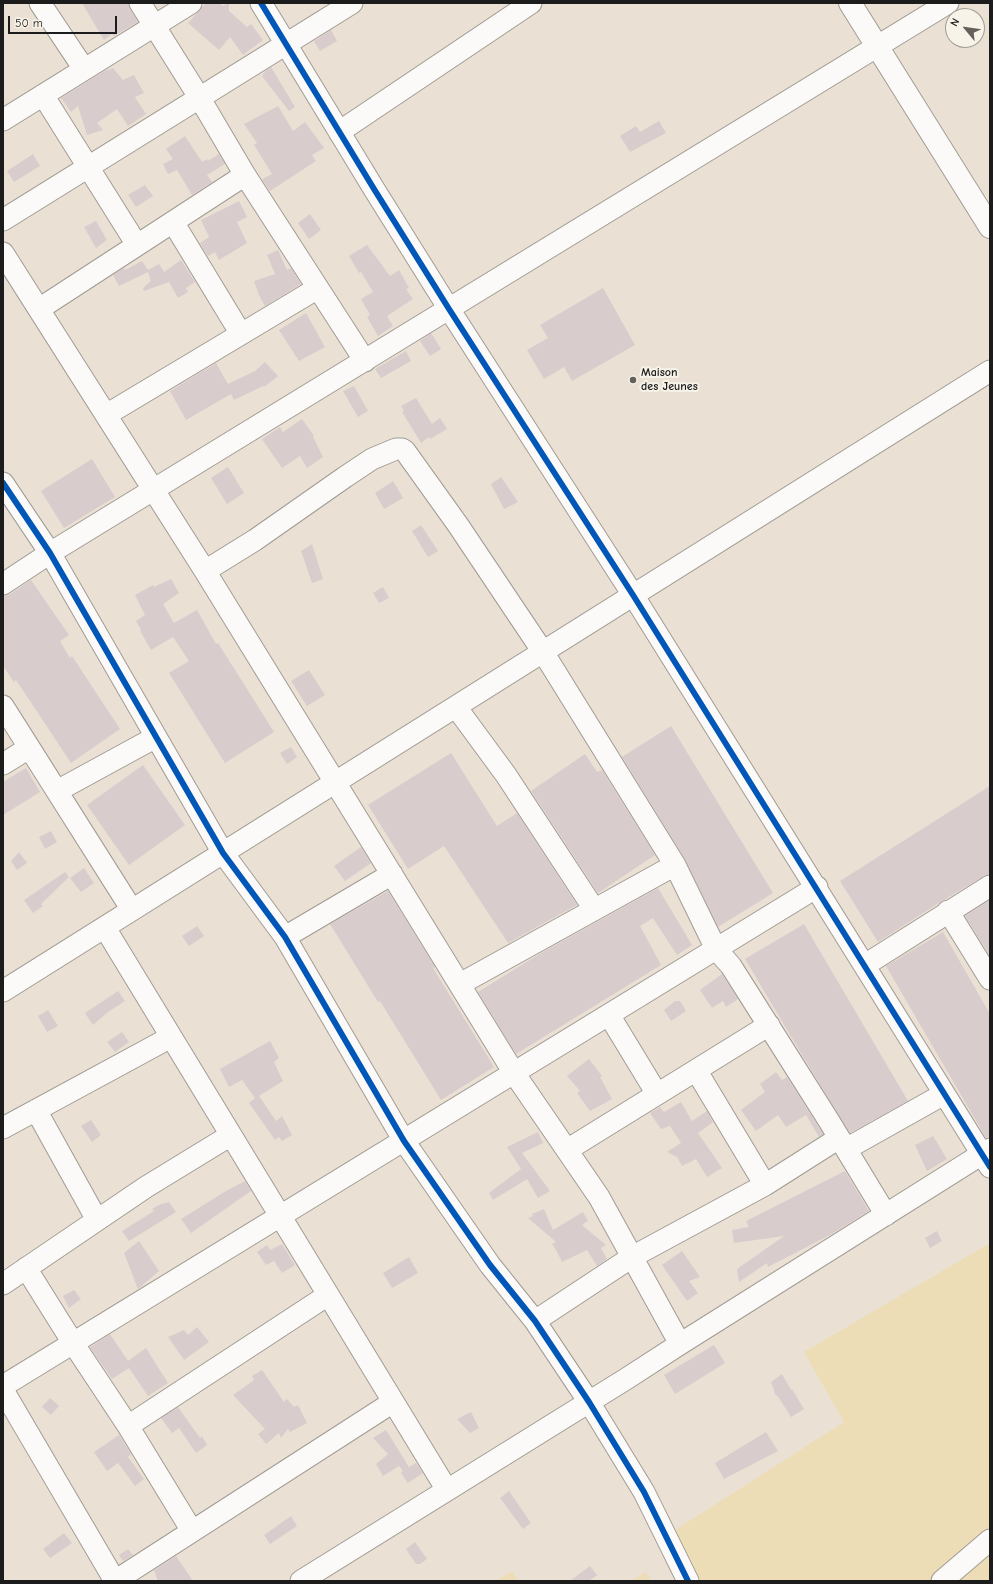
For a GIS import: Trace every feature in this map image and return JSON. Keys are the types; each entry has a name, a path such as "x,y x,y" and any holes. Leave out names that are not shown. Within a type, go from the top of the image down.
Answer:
{"main road":[{"path":"850,3 990,227"}],"street":[{"path":"40,3 84,69"},
{"path":"140,3 199,97 245,175 365,361"},
{"path":"4,116 43,95 191,3"},
{"path":"261,3 449,309 633,595 817,887 944,1094 987,1157 886,1215 301,1581"},
{"path":"3,220 285,43 352,3"},
{"path":"339,132 531,3"},
{"path":"3,584 50,553 948,3"},
{"path":"43,95 137,245"},
{"path":"39,309 245,175"},
{"path":"173,222 241,334"},
{"path":"3,252 205,571 514,1073 599,1197 680,1344"},
{"path":"106,415 318,288"},
{"path":"3,991 990,371"},
{"path":"205,571 255,540 367,463 396,449 402,449 405,451 458,525 543,652 675,864 716,949 731,966 769,1025 886,1215"},
{"path":"3,483 50,553 223,853 285,937 404,1141 490,1265 535,1321 589,1402 644,1492 688,1581"},
{"path":"3,706 132,910"},
{"path":"456,707 506,775 594,909"},
{"path":"57,791 156,737"},
{"path":"3,764 29,748"},
{"path":"460,984 675,864"},
{"path":"285,937 392,874"},
{"path":"864,964 990,886"},
{"path":"3,1386 817,887"},
{"path":"948,911 990,979"},
{"path":"104,928 447,1490"},
{"path":"609,1015 657,1094"},
{"path":"567,1150 769,1025"},
{"path":"3,1128 171,1037"},
{"path":"696,1070 765,1185"},
{"path":"535,1321 632,1257 843,1143 944,1094"},
{"path":"36,1110 97,1220"},
{"path":"3,1284 146,1187 231,1136"},
{"path":"26,1268 128,1426 192,1531"},
{"path":"128,1426 328,1295"},
{"path":"3,1390 115,1581 393,1402"},
{"path":"942,1581 990,1540"}],"sand":[{"path":"990,1243 990,1581 699,1581 669,1534 844,1422 804,1352"},
{"path":"512,1571 518,1581 496,1581"},
{"path":"646,1572 651,1581 631,1581"}],"building":[{"path":"82,3 128,3 138,22 114,36 112,34 104,40"},
{"path":"206,3 220,3 223,6 229,3 229,11 247,27 251,24 263,40 243,55 230,37 219,50 188,23"},
{"path":"331,30 337,41 320,51 314,41"},
{"path":"271,67 295,107 289,111 262,76 265,71"},
{"path":"113,68 123,80 134,75 144,93 135,97 146,114 128,126 117,109 97,123 103,130 87,135 78,106 71,112 61,98 104,71"},
{"path":"278,106 293,131 305,122 324,148 312,155 316,161 270,191 262,179 272,174 254,145 257,143 244,124"},
{"path":"659,121 666,133 630,152 620,136 636,126 640,132"},
{"path":"185,136 202,162 207,159 208,161 219,154 225,164 207,175 212,182 192,195 177,170 168,174 163,164 173,159 166,149"},
{"path":"33,154 40,166 14,182 7,171"},
{"path":"145,185 153,196 136,207 128,195"},
{"path":"239,201 247,217 237,222 247,243 219,260 215,252 208,256 200,243 209,237 201,220"},
{"path":"310,214 321,230 309,239 298,223"},
{"path":"96,221 107,240 96,248 84,227"},
{"path":"367,245 390,276 399,270 409,288 406,289 413,299 387,316 393,326 378,336 367,317 370,315 361,299 373,292 349,256"},
{"path":"278,250 287,270 291,268 301,284 265,306 254,281 275,274 267,255"},
{"path":"181,260 195,282 186,288 188,292 178,298 169,282 144,291 143,288 151,281 148,272 119,286 113,275 124,268 125,270 142,261 148,270 159,264 164,272"},
{"path":"603,288 635,345 572,381 564,367 544,379 527,350 548,338 540,325"},
{"path":"306,313 325,347 299,361 279,330"},
{"path":"431,333 441,349 430,356 420,341"},
{"path":"406,351 411,361 381,378 375,369"},
{"path":"265,362 278,376 264,387 263,386 234,400 231,394 186,420 170,391 216,363 228,384 255,371"},
{"path":"354,386 368,411 358,417 343,391"},
{"path":"416,398 432,424 440,418 447,429 430,439 429,437 421,443 402,412 404,411 401,406"},
{"path":"302,419 314,436 313,437 323,457 307,468 300,456 282,468 262,439 280,427 283,432"},
{"path":"92,459 115,497 64,528 41,491"},
{"path":"228,467 244,493 227,504 211,478"},
{"path":"501,477 518,502 504,509 491,484"},
{"path":"393,481 403,498 384,509 375,493"},
{"path":"421,525 438,551 428,557 412,531"},
{"path":"312,544 323,579 312,583 301,551"},
{"path":"171,579 179,593 163,604 174,623 197,610 216,644 218,643 274,732 225,763 169,673 189,661 173,637 151,650 136,621 145,615 135,595 153,585 154,587"},
{"path":"31,580 69,635 60,641 70,658 72,656 120,729 71,763 16,680 14,682 3,666 3,596 10,594"},
{"path":"383,587 389,598 379,603 373,593"},
{"path":"309,670 325,695 307,706 291,681"},
{"path":"671,726 773,893 718,927 685,859 622,757"},
{"path":"291,747 297,757 287,764 280,753"},
{"path":"451,753 497,826 517,813 577,905 508,943 444,846 408,869 368,805"},
{"path":"585,754 597,772 602,770 655,855 598,893 531,791"},
{"path":"143,765 185,825 129,865 87,805"},
{"path":"26,768 40,792 3,815 3,782"},
{"path":"990,786 990,874 942,901 878,942 840,881"},
{"path":"51,831 57,842 45,849 39,837"},
{"path":"361,847 371,863 345,881 334,866"},
{"path":"19,852 27,863 17,870 11,861"},
{"path":"84,868 94,883 81,892 70,878"},
{"path":"65,872 69,877 41,904 43,906 33,913 24,900"},
{"path":"658,888 692,945 677,955 653,918 640,926 661,965 516,1054 478,992 541,953"},
{"path":"388,891 494,1067 441,1100 380,1001 378,1002 330,924"},
{"path":"990,900 990,956 965,916"},
{"path":"804,924 908,1101 850,1133 745,959"},
{"path":"197,926 204,936 189,946 182,936"},
{"path":"943,932 990,1014 990,1137 986,1138 886,966"},
{"path":"722,974 738,999 726,1007 723,1001 712,1008 700,990"},
{"path":"118,991 125,1001 108,1012 93,1025 85,1013"},
{"path":"675,1001 680,1001 686,1011 671,1021 664,1010"},
{"path":"48,1010 58,1026 47,1032 38,1016"},
{"path":"122,1032 129,1042 115,1052 107,1042"},
{"path":"270,1041 279,1058 274,1062 283,1081 259,1096 276,1121 282,1116 292,1135 282,1141 279,1137 275,1140 249,1103 255,1098 242,1080 229,1087 220,1069"},
{"path":"589,1059 602,1076 600,1077 612,1099 590,1111 577,1093 580,1091 567,1076"},
{"path":"776,1072 782,1080 787,1077 823,1134 819,1137 806,1115 786,1127 778,1115 756,1131 741,1110 765,1092 760,1084"},
{"path":"681,1102 692,1121 707,1111 713,1122 698,1133 722,1168 707,1177 696,1159 682,1166 677,1157 667,1152 681,1143 670,1126 661,1129 650,1113 660,1107 664,1112"},
{"path":"91,1120 101,1135 92,1142 81,1126"},
{"path":"538,1132 543,1143 522,1153 550,1191 538,1198 527,1179 493,1200 489,1193 521,1169 507,1147"},
{"path":"933,1136 947,1159 927,1171 915,1145"},
{"path":"845,1171 869,1211 830,1235 768,1267 767,1263 739,1282 737,1269 784,1236 734,1243 732,1230 749,1227 746,1221"},
{"path":"245,1181 251,1191 191,1233 181,1219"},
{"path":"169,1202 176,1212 129,1241 122,1231 154,1211 152,1209"},
{"path":"544,1209 553,1230 583,1212 588,1221 582,1225 606,1245 601,1248 607,1259 597,1266 587,1250 562,1262 552,1244 556,1242 528,1218 533,1216 532,1214"},
{"path":"937,1231 942,1241 930,1248 925,1238"},
{"path":"139,1241 159,1271 138,1289 124,1253"},
{"path":"282,1244 295,1265 282,1273 274,1261 266,1265 257,1252 267,1245 270,1250"},
{"path":"682,1251 700,1277 689,1281 698,1293 687,1301 662,1265"},
{"path":"409,1257 418,1273 392,1288 383,1273"},
{"path":"74,1290 81,1299 69,1308 63,1296"},
{"path":"197,1327 209,1342 184,1360 168,1337 184,1330 188,1335"},
{"path":"110,1334 128,1361 146,1348 168,1383 148,1396 129,1368 112,1379 90,1347"},
{"path":"714,1345 725,1363 675,1394 664,1375"},
{"path":"262,1370 284,1402 287,1399 294,1407 298,1405 307,1423 290,1432 288,1429 281,1438 279,1433 266,1444 258,1434 265,1429 233,1395 254,1380 252,1376"},
{"path":"782,1374 804,1409 791,1417 777,1395 776,1396 771,1382"},
{"path":"50,1398 59,1406 51,1415 42,1407"},
{"path":"178,1407 200,1438 202,1436 207,1445 196,1453 179,1428 172,1433 161,1418"},
{"path":"471,1412 479,1428 470,1433 457,1419"},
{"path":"386,1430 409,1467 416,1463 423,1473 408,1483 401,1473 403,1471 399,1466 383,1476 376,1464 388,1454 373,1438"},
{"path":"766,1432 778,1451 724,1479 715,1463"},
{"path":"119,1435 131,1454 128,1457 144,1479 135,1486 118,1463 107,1471 94,1452"},
{"path":"509,1491 531,1523 523,1529 500,1498"},
{"path":"291,1516 297,1526 270,1544 264,1535"},
{"path":"64,1533 72,1543 50,1558 43,1549"},
{"path":"415,1542 427,1559 420,1564 416,1564 406,1549"},
{"path":"128,1549 133,1555 123,1561 119,1555"},
{"path":"176,1556 193,1581 158,1581 154,1570"},
{"path":"590,1566 597,1575 589,1581 570,1581"}],"cycle path":[{"path":"261,3 449,309 633,595 990,1167"},
{"path":"3,483 50,553 223,853 285,937 404,1141 490,1265 535,1321 589,1402 644,1492 688,1581"}],"place":[{"name":"Maison des Jeunes","path":"633,380"}]}
